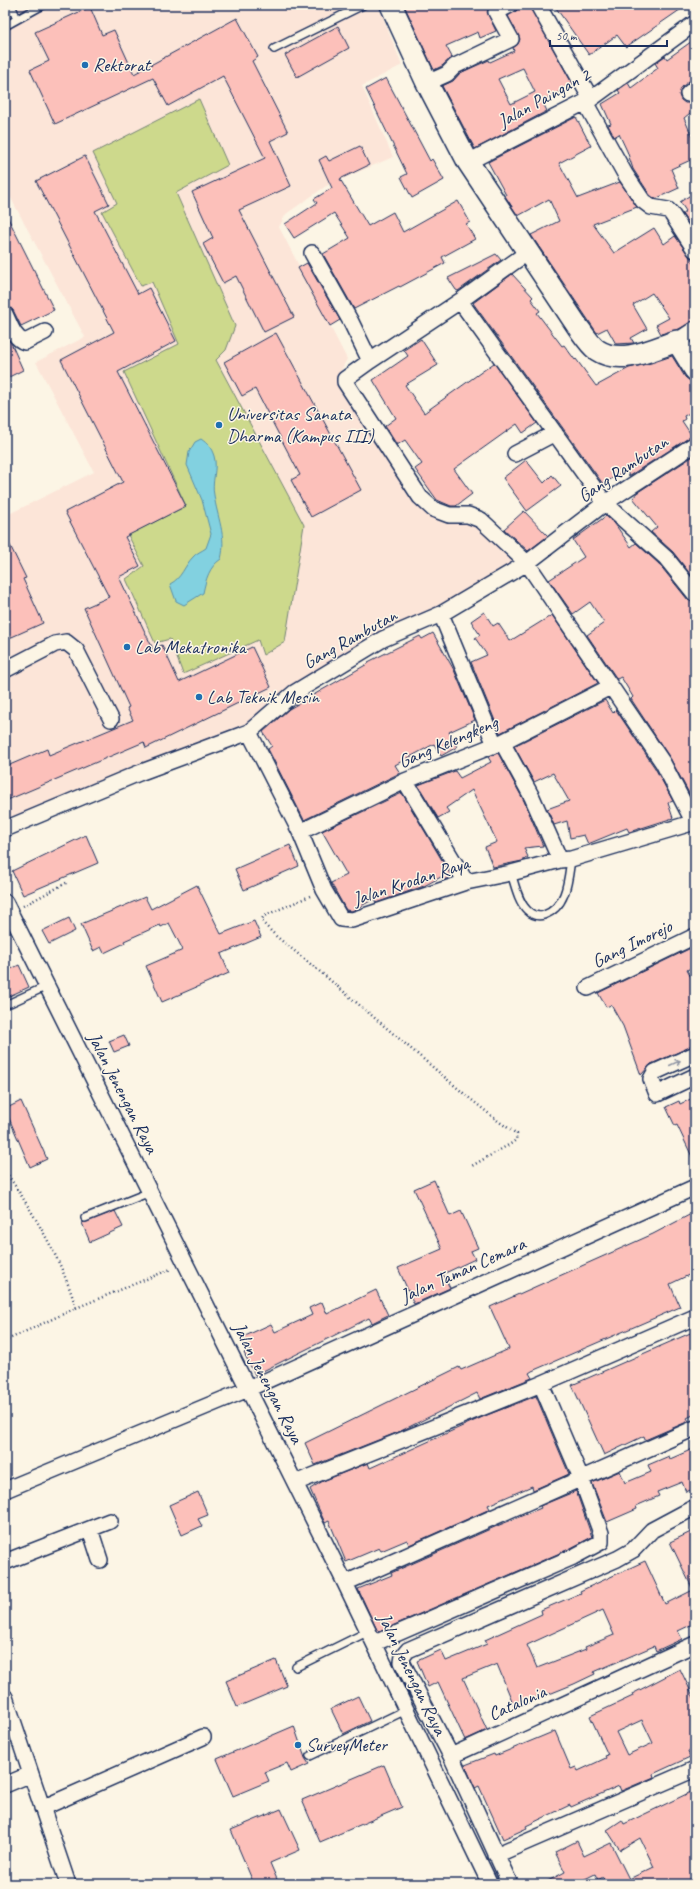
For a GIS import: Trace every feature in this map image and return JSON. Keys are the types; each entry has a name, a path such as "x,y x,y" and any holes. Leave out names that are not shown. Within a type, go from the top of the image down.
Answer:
{"street":[{"path":"391,5 427,83 468,162 578,327 596,350 608,356 622,357 650,350 676,340 695,329"},
{"path":"427,83 447,74 455,66 511,39 496,12 510,5"},
{"path":"538,5 625,174 643,201 651,207 668,210 671,213 695,250"},
{"name":"Jalan Paingan 2","path":"468,162 588,101 695,23"},
{"path":"528,252 460,301 370,361 345,379 344,382 420,497 433,509 449,515 468,515 481,520 527,563 663,763 694,822"},
{"path":"312,253 351,322 370,361"},
{"path":"460,301 604,503 666,558 695,594"},
{"path":"5,314 17,337 22,342 45,332"},
{"path":"676,340 695,370"},
{"path":"515,454 555,433"},
{"name":"Gang Rambutan","path":"5,829 139,773 249,732 294,693 382,639 441,614 527,563 604,503 695,444"},
{"path":"441,614 498,744 532,797 566,860"},
{"path":"5,670 55,644 66,642 76,650 111,719"},
{"name":"Gang Kelengkeng","path":"300,832 406,781 498,744 610,687"},
{"name":"Jalan Krodan Raya","path":"249,732 300,832 324,890 339,916 348,921 466,882 566,860 694,822"},
{"path":"406,781 466,882"},
{"name":"Jalan Jenengan Raya","path":"8,907 345,1582 490,1884"},
{"name":"Gang Imorejo","path":"588,988 695,936"},
{"path":"695,1054 655,1072 651,1079 657,1094 695,1076"},
{"name":"Jalan Taman Cemara","path":"5,1490 248,1389 695,1187"},
{"path":"296,1483 541,1384 695,1317"},
{"path":"372,1637 599,1545 602,1539 601,1533 581,1478 541,1384"},
{"path":"345,1582 695,1428"},
{"path":"510,1884 451,1756 402,1662 402,1656 408,1650 617,1559 633,1550 652,1530 695,1507"},
{"path":"5,1562 110,1521"},
{"path":"90,1529 100,1560"},
{"name":"Catalonia","path":"451,1756 695,1644"},
{"path":"5,1697 68,1884"},
{"path":"42,1808 203,1737"},
{"path":"496,1855 695,1769"},
{"path":"5,1786 31,1774"}],"lane":[{"path":"11,5 17,19"},
{"path":"5,26 43,5"},
{"path":"274,49 363,5"},
{"path":"511,873 521,901 527,910 533,915 541,916 550,912 559,904 568,884 566,860"},
{"path":"10,1003 47,986"},
{"path":"85,1218 150,1192"},
{"path":"296,1667 372,1637"},
{"path":"310,1756 406,1710"}],"path":[{"path":"8,907 68,882"},
{"path":"324,890 264,916 262,919 263,923 276,936 468,1097 517,1134 516,1140 512,1143 470,1167"},
{"path":"5,1168 37,1219 71,1292 76,1308"},
{"path":"5,1341 76,1308 185,1263"}],"shaded area":[{"name":"Universitas Sanata Dharma (Kampus III)","path":"5,5 378,5 402,65 362,86 393,157 326,186 286,214 279,227 347,359 337,378 427,512 475,523 518,561 441,607 295,686 245,724 135,766 5,821 5,516 94,472 36,362 85,337 5,187"}],"green space":[{"path":"199,99 228,165 176,193 235,326 226,350 216,360 304,525 285,642 263,655 258,640 183,674 170,639 155,643 126,579 144,566 128,535 186,506 124,372 179,344 152,282 141,286 102,212 117,203 93,153"}],"water":[{"path":"201,439 210,448 215,461 213,490 221,527 223,551 221,559 217,562 209,574 203,593 184,605 176,601 170,584 177,579 190,560 197,553 206,548 211,534 202,500 187,465 189,452 195,442"}],"building":[{"path":"404,5 491,5 487,12 496,31 480,38 478,32 446,46 452,57 442,66 434,70"},
{"path":"519,5 529,5 573,85 542,101 547,111 475,149 442,86 453,81 460,73 514,51 513,48 518,44 520,39 508,16 517,10","holes":["523,68 535,92 511,104 498,79"]},
{"path":"554,5 687,5 626,47 617,35 589,55"},
{"path":"90,7 102,35 114,30 134,74 237,18 258,57 252,61 288,132 270,141 291,186 239,210 294,317 264,332 236,276 223,283 203,244 213,238 192,192 265,158 223,76 168,106 153,78 55,124 30,70 49,61 35,32"},
{"path":"338,26 349,48 297,77 285,55"},
{"path":"695,39 695,79 689,81 682,87 679,95 681,100 685,103 690,103 695,100 695,109 684,118 695,143 695,158 671,169 679,188 655,199 650,195 633,169 619,134 614,137 608,125 611,124 602,104 620,93 618,90 628,83 631,88 658,68 655,63 665,56 667,59"},
{"path":"386,78 430,161 432,159 444,180 412,198 401,177 407,174 366,89"},
{"path":"576,117 591,146 559,163 578,198 620,182 637,207 593,224 614,253 654,228 664,244 675,236 695,264 695,320 679,329 661,334 656,325 669,318 652,293 633,305 647,329 631,338 634,343 616,344 607,328 597,333 531,235 559,221 549,199 518,216 505,196 506,195 488,162"},
{"path":"360,146 369,165 340,179 368,226 393,212 403,232 458,201 470,222 466,224 475,239 442,257 445,263 354,309 323,254 350,238 334,213 294,238 285,224 317,203 314,199 332,188 319,160 326,156 329,161"},
{"path":"85,156 109,204 95,211 138,294 149,288 176,341 118,372 186,506 125,537 140,566 119,577 153,649 162,645 179,682 252,647 271,687 146,748 144,742 5,801 5,767 47,749 49,755 133,720 127,708 129,707 84,608 109,597 65,512 123,482 61,360 114,332 36,181"},
{"path":"695,192 695,233 682,214 686,211 680,202"},
{"path":"5,212 54,310 21,326 13,310 5,305"},
{"path":"496,254 501,260 458,291 456,290 448,278"},
{"path":"307,263 340,320 330,326 298,268"},
{"path":"512,274 533,297 531,299 540,311 537,313 562,346 564,345 575,360 576,359 596,386 629,368 672,356 685,377 690,381 695,382 695,410 684,416 685,419 682,421 692,436 629,476 626,470 603,484 473,303"},
{"path":"276,333 361,490 311,517 291,480 300,475 255,389 242,396 224,362"},
{"path":"5,335 11,343 23,370 5,379"},
{"path":"421,339 438,365 405,385 424,413 494,363 537,423 523,433 517,424 454,469 472,494 456,506 451,506 437,500 415,469 422,464 405,440 397,445 385,426 396,418 373,380 408,356 404,350"},
{"path":"695,455 695,529 689,533 695,541 695,580 673,552 651,532 657,527 633,498 638,492"},
{"path":"526,460 544,483 552,475 561,486 527,511 503,478"},
{"path":"524,511 548,536 528,551 504,529"},
{"path":"606,516 615,524 631,547 636,543 659,564 688,600 695,603 695,793 690,795 670,758 631,699 633,697 621,677 617,679 587,635 604,623 590,602 573,614 549,580 584,557 573,540"},
{"path":"5,535 26,578 23,579 43,623 5,640"},
{"path":"484,612 493,626 498,623 510,641 552,615 598,683 500,733 471,662 487,655 475,638 480,635 471,621"},
{"path":"433,633 454,670 475,720 449,732 457,747 441,756 434,744 395,765 400,773 304,820 268,749 272,746 263,732 289,709 369,663 368,662 420,636 422,639"},
{"path":"605,700 613,713 616,710 655,768 673,801 668,803 673,818 629,832 627,828 588,844 584,835 570,838 567,821 554,825 547,809 569,801 553,773 534,782 514,746"},
{"path":"498,753 524,801 543,846 524,848 528,857 522,861 493,867 485,847 497,842 472,790 446,808 449,812 438,818 418,785 455,771 460,778 491,762 488,757"},
{"path":"402,793 452,877 443,880 441,877 424,886 376,903 374,899 352,911 346,910 331,883 347,875 322,831"},
{"path":"86,835 98,863 23,895 12,871"},
{"path":"290,845 299,866 244,890 235,869"},
{"path":"197,885 221,934 254,921 261,937 221,954 229,973 162,1002 146,966 183,950 169,923 161,927 160,925 124,941 125,943 104,953 101,947 93,951 81,924 145,897 151,909"},
{"path":"69,918 75,931 49,944 42,931"},
{"path":"695,946 695,966 687,970 695,985 695,1045 651,1064 641,1075 623,1026 611,1005 606,1007 598,993"},
{"path":"19,965 29,987 5,998 5,972"},
{"path":"124,1035 129,1046 114,1052 109,1041"},
{"path":"695,1097 695,1163 677,1125 675,1126 666,1107 679,1101 680,1104"},
{"path":"21,1101 47,1159 30,1167 5,1109"},
{"path":"434,1180 450,1216 461,1211 478,1248 471,1251 475,1259 443,1274 450,1288 414,1304 398,1268 442,1249 414,1189"},
{"path":"115,1211 123,1227 90,1242 82,1223"},
{"path":"695,1212 695,1272 670,1284 680,1307 532,1371 529,1373 532,1378 480,1399 477,1393 401,1431 315,1465 305,1443 459,1367 461,1370 509,1349 490,1307 653,1234"},
{"path":"376,1290 388,1315 372,1323 369,1318 255,1375 244,1353 250,1351 243,1337 271,1324 275,1332 312,1315 309,1308 322,1302 327,1314"},
{"path":"695,1331 695,1414 687,1418 689,1421 645,1440 644,1436 604,1455 572,1385"},
{"path":"536,1396 569,1474 533,1490 532,1486 488,1505 490,1509 409,1545 407,1540 381,1551 379,1548 346,1562 329,1521 325,1523 310,1489 323,1481 368,1463 370,1468 487,1415"},
{"path":"695,1448 695,1488 686,1492 682,1482 657,1492 659,1496 636,1506 637,1509 607,1522 592,1483 620,1471 625,1483 651,1472 648,1465 669,1456 670,1459"},
{"path":"576,1491 592,1537 569,1549 378,1632 358,1589"},
{"path":"198,1492 208,1515 198,1519 202,1526 182,1535 169,1505"},
{"path":"695,1530 695,1623 678,1631 682,1639 656,1651 654,1646 594,1672 595,1674 574,1684 515,1708 497,1664 463,1678 487,1730 465,1740 438,1682 428,1687 417,1661 441,1650 446,1661 487,1644 485,1640 542,1614 541,1610 581,1593 580,1591 645,1561 665,1604 693,1590 670,1542","holes":["603,1610 614,1635 585,1647 586,1649 537,1668 527,1645"]},
{"path":"276,1660 287,1686 237,1707 226,1681"},
{"path":"680,1669 695,1700 695,1748 688,1751 690,1757 653,1774 654,1777 621,1791 619,1786 571,1807 570,1805 503,1839 479,1786 475,1788 465,1765 494,1754 495,1756 555,1731 571,1769 576,1767 578,1771 606,1758 605,1756 608,1755 590,1716 633,1696 632,1694","holes":["642,1720 653,1743 627,1755 616,1732"]},
{"path":"358,1696 370,1721 343,1734 331,1709"},
{"path":"294,1726 305,1758 309,1764 291,1772 287,1763 265,1772 269,1781 233,1796 217,1759"},
{"path":"384,1765 402,1807 320,1842 302,1800"},
{"path":"695,1790 695,1878 690,1880 692,1884 606,1884 603,1877 598,1880 595,1874 575,1884 542,1884 565,1872 555,1852 577,1841 584,1856 611,1843 629,1879 654,1867 640,1838 620,1850 607,1830 622,1820 624,1824"},
{"path":"281,1809 300,1850 270,1863 279,1884 254,1884 231,1830"}],"place":[{"name":"Rektorat","path":"85,65"},
{"name":"Universitas Sanata Dharma (Kampus III)","path":"219,425"},
{"name":"Lab Mekatronika","path":"127,647"},
{"name":"Lab Teknik Mesin","path":"199,697"},
{"name":"SurveyMeter","path":"298,1745"}]}
